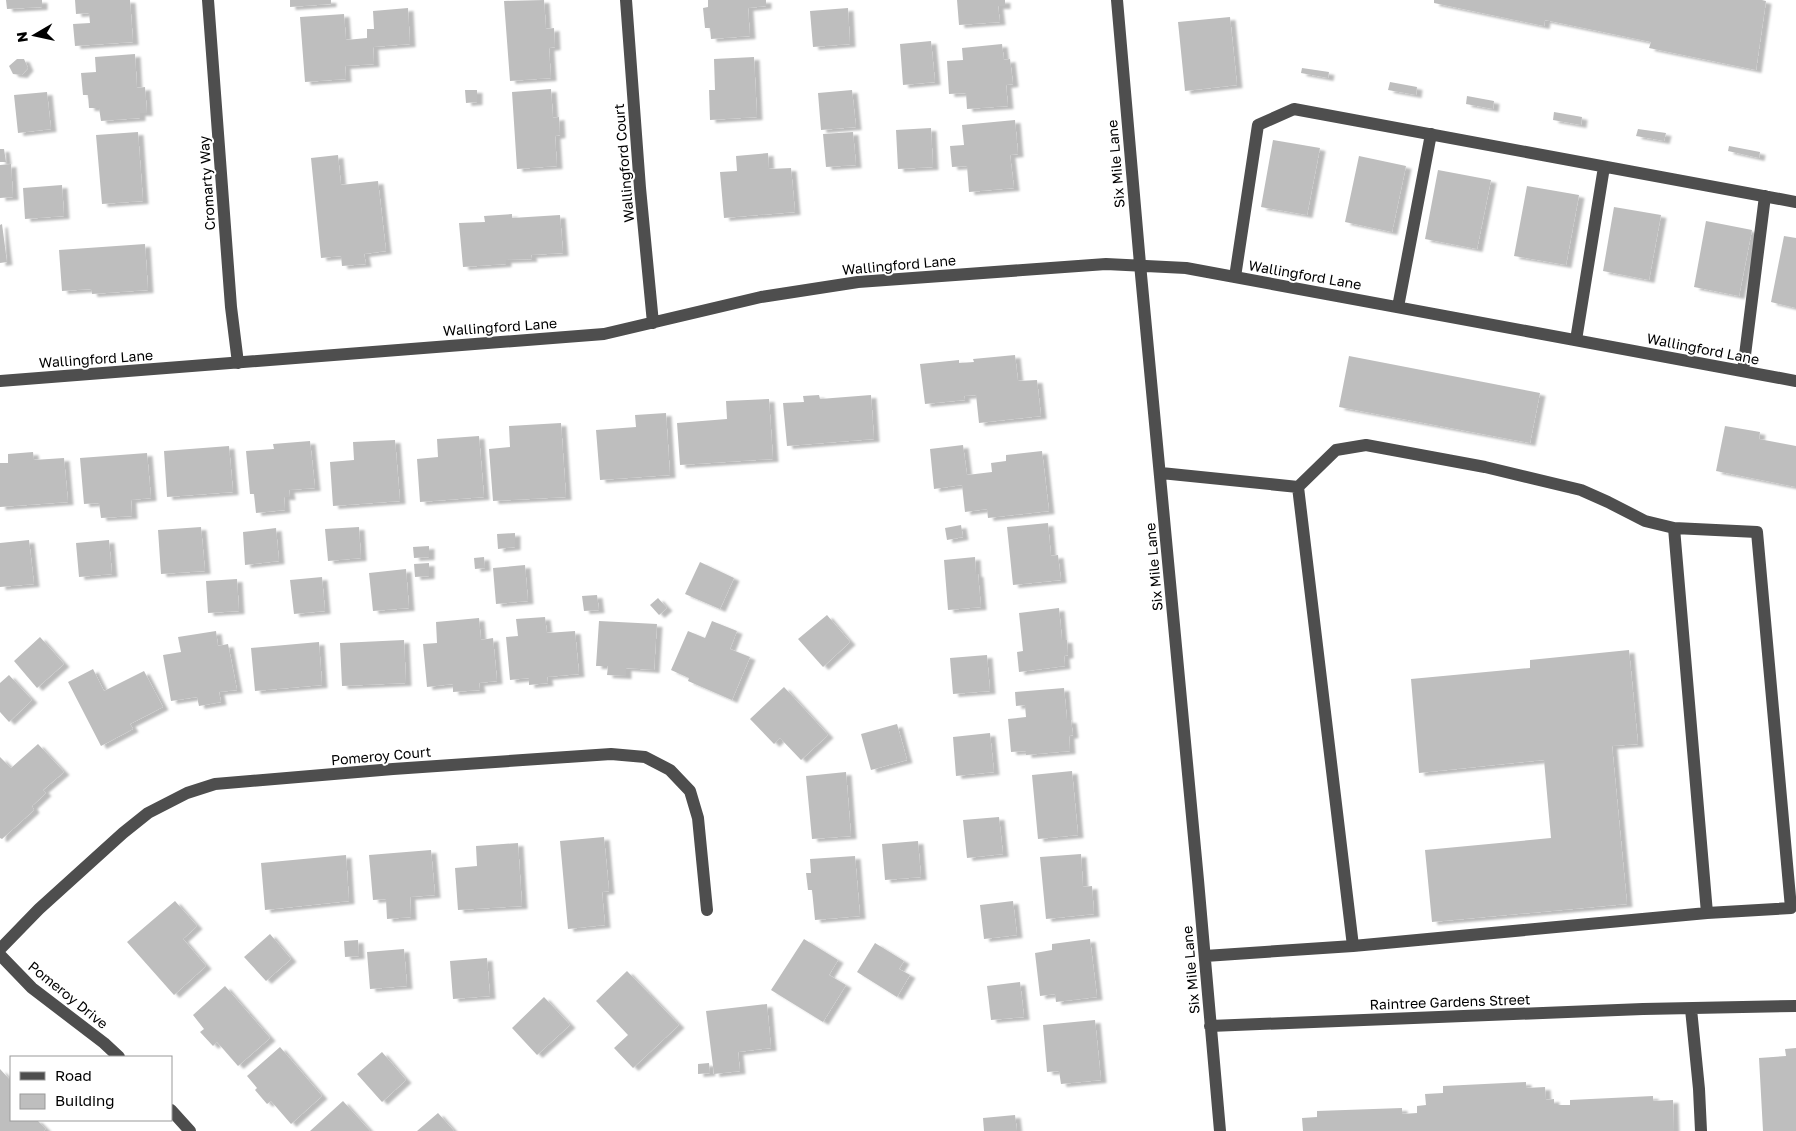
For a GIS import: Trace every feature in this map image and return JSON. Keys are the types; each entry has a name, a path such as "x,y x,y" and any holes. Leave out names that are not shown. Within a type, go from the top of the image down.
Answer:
{"street":[{"name":"Cromarty Way","path":"208,0 231,307 238,363"},
{"name":"Wallingford Court","path":"626,0 640,188 653,322"},
{"name":"Six Mile Lane","path":"1117,0 1220,1131"},
{"path":"1235,277 1258,125 1294,109 1796,202"},
{"path":"1398,307 1431,134"},
{"path":"1576,340 1604,167"},
{"path":"1743,371 1765,196"},
{"name":"Wallingford Lane","path":"0,381 604,334 761,297 858,282 1106,264 1140,264 1186,268 1796,381"},
{"path":"1205,956 1353,946 1707,913 1791,908 1757,532 1674,528 1645,521 1581,490 1485,467 1366,445 1336,450 1298,487"},
{"path":"1160,473 1298,487"},
{"path":"1298,487 1353,946"},
{"path":"1674,528 1707,913"},
{"name":"Pomeroy Court","path":"0,949 39,909 123,833 148,813 188,792 215,784 611,754 645,757 670,770 690,791 698,818 707,910"},
{"name":"Pomeroy Drive","path":"0,955 32,988 104,1043 118,1056"},
{"name":"Raintree Gardens Street","path":"1210,1026 1643,1009 1796,1006"},
{"path":"1691,1009 1701,1131"},
{"path":"172,1111 190,1131"}],"building":[{"path":"6,0 42,0 42,7 7,9"},
{"path":"75,0 130,0 133,42 75,46 73,24 90,23 89,13 76,14"},
{"path":"290,0 331,0 331,4 290,7"},
{"path":"544,0 546,29 554,28 555,47 549,48 551,78 510,81 504,1"},
{"path":"708,0 766,0 766,6 748,8 750,36 711,39 710,28 705,28 703,8 708,7"},
{"path":"957,0 1005,0 1005,6 998,6 1000,22 959,25"},
{"path":"1434,0 1766,1 1756,70 1649,48 1651,42 1545,20 1544,26 1434,3"},
{"path":"408,8 410,44 373,47 374,64 345,66 346,79 305,82 300,17 344,14 346,40 367,38 367,29 374,29 373,11"},
{"path":"848,8 850,44 813,47 810,11"},
{"path":"1230,17 1237,85 1185,91 1178,22"},
{"path":"931,41 935,82 903,85 900,44"},
{"path":"1002,44 1004,60 1010,59 1013,84 1006,85 1008,106 967,109 966,93 949,94 947,61 963,60 962,48"},
{"path":"135,54 137,88 145,87 147,113 140,113 140,118 101,121 99,108 89,108 88,95 83,95 81,73 96,72 95,57"},
{"path":"754,57 757,117 710,120 709,90 715,90 714,59"},
{"path":"17,59 24,59 28,68 22,75 13,74 9,66"},
{"path":"1302,68 1329,72 1328,78 1301,73"},
{"path":"1390,82 1417,87 1416,95 1388,90"},
{"path":"551,89 553,118 559,117 560,135 555,136 557,166 517,169 512,92"},
{"path":"465,90 477,90 477,102 466,103"},
{"path":"852,90 856,127 821,130 818,93"},
{"path":"47,92 51,129 18,133 14,95"},
{"path":"1467,96 1494,101 1493,109 1466,104"},
{"path":"1554,112 1582,117 1581,125 1553,120"},
{"path":"1015,120 1018,154 1010,155 1014,188 969,192 967,166 952,167 950,146 964,145 962,125"},
{"path":"931,128 933,167 898,169 896,130"},
{"path":"1638,129 1666,133 1664,141 1636,136"},
{"path":"138,132 143,201 102,204 96,135"},
{"path":"853,132 856,165 826,167 823,134"},
{"path":"1273,140 1320,148 1307,215 1261,207"},
{"path":"1729,146 1760,152 1759,158 1728,151"},
{"path":"0,149 4,149 6,162 0,162"},
{"path":"768,153 769,169 791,168 795,212 724,218 720,172 737,171 736,156"},
{"path":"338,155 341,185 378,181 386,251 364,254 366,264 342,266 341,256 321,258 311,158"},
{"path":"1359,156 1406,166 1392,232 1345,222"},
{"path":"11,164 13,197 0,198 0,165"},
{"path":"1438,170 1491,180 1477,249 1425,239"},
{"path":"62,185 64,216 25,219 23,188"},
{"path":"1527,186 1579,195 1566,265 1514,256"},
{"path":"1614,207 1661,215 1649,280 1603,271"},
{"path":"512,214 512,218 560,215 563,253 531,255 532,259 506,260 506,264 463,267 459,223 485,222 484,216"},
{"path":"1706,221 1752,230 1739,296 1694,287"},
{"path":"2,224 7,262 0,263 0,225"},
{"path":"1784,236 1796,238 1796,308 1771,302"},
{"path":"145,244 148,290 92,294 91,289 62,291 59,250"},
{"path":"1015,355 1018,381 1037,380 1041,416 979,423 976,395 964,396 965,400 925,404 920,364 959,360 959,363 974,362 973,359"},
{"path":"1349,356 1540,393 1530,443 1339,407"},
{"path":"819,395 820,399 871,395 874,439 787,446 783,403 804,402 803,396"},
{"path":"769,399 773,459 680,465 677,423 727,419 726,401"},
{"path":"666,413 670,475 600,480 596,430 636,427 635,415"},
{"path":"561,423 566,497 493,501 489,449 510,447 509,426"},
{"path":"1725,426 1760,432 1759,439 1796,446 1796,487 1716,471"},
{"path":"479,436 484,497 420,502 417,459 438,457 437,439"},
{"path":"395,440 400,501 333,506 330,462 354,460 353,442"},
{"path":"310,441 315,488 289,490 290,497 284,497 285,510 256,513 254,494 250,494 246,451 274,449 273,444"},
{"path":"963,445 967,475 992,472 991,463 1006,461 1006,455 1042,451 1049,511 988,518 987,509 965,512 962,485 934,489 930,449"},
{"path":"229,446 233,492 167,497 164,451"},
{"path":"33,452 34,460 64,458 68,502 0,507 0,463 8,463 8,454"},
{"path":"147,453 151,498 131,500 132,516 101,518 99,503 84,504 80,458"},
{"path":"1048,523 1051,556 1058,555 1061,580 1013,585 1007,527"},
{"path":"961,525 963,537 947,540 945,528"},
{"path":"201,527 205,571 161,574 158,530"},
{"path":"359,527 361,558 328,561 325,529"},
{"path":"276,528 279,561 245,565 243,532"},
{"path":"515,533 515,547 498,549 497,534"},
{"path":"29,540 34,584 0,587 0,543"},
{"path":"109,540 112,574 79,577 76,543"},
{"path":"429,546 429,557 414,558 413,547"},
{"path":"484,557 485,568 475,569 474,558"},
{"path":"975,557 981,607 948,610 944,560"},
{"path":"700,562 734,578 720,609 685,594"},
{"path":"429,563 429,576 415,577 414,564"},
{"path":"525,565 528,601 496,604 493,568"},
{"path":"406,569 409,608 373,611 369,573"},
{"path":"322,577 325,611 294,614 290,580"},
{"path":"237,579 239,611 208,613 206,581"},
{"path":"597,595 599,610 584,611 582,596"},
{"path":"658,598 667,608 659,615 650,605"},
{"path":"1059,608 1062,640 1067,640 1068,655 1064,656 1065,666 1019,672 1017,652 1023,651 1019,613"},
{"path":"827,615 850,642 823,667 798,639"},
{"path":"545,617 547,633 575,631 579,674 547,677 548,683 529,685 529,678 510,680 506,637 518,636 516,619"},
{"path":"479,618 481,640 493,638 497,681 479,683 480,690 453,692 453,684 427,687 423,644 437,643 436,622"},
{"path":"599,621 657,624 654,670 626,668 626,676 607,675 608,666 596,666"},
{"path":"712,621 737,631 730,649 750,657 732,700 688,681 689,678 671,670 688,631 705,638"},
{"path":"216,631 218,646 228,644 237,690 219,692 221,702 199,706 197,697 171,701 163,655 181,652 178,637"},
{"path":"40,637 64,664 37,688 14,661"},
{"path":"404,640 406,683 342,686 340,643"},
{"path":"319,642 322,685 255,691 251,648"},
{"path":"1629,650 1638,744 1612,746 1627,904 1432,922 1425,850 1551,838 1544,760 1419,773 1411,679 1530,668 1530,660"},
{"path":"987,655 990,691 953,694 950,658"},
{"path":"93,669 104,691 144,671 163,707 130,724 133,729 101,746 68,682"},
{"path":"9,675 32,700 9,722 0,712 0,683"},
{"path":"784,687 828,735 801,760 780,738 774,744 750,719"},
{"path":"1064,688 1067,720 1071,720 1073,735 1069,736 1070,751 1026,755 1026,751 1011,752 1008,719 1026,717 1025,705 1016,706 1015,692"},
{"path":"897,724 907,760 871,770 861,734"},
{"path":"990,733 994,772 956,776 953,737"},
{"path":"38,744 64,772 43,790 46,793 32,806 34,810 2,839 0,838 0,757 11,768"},
{"path":"1072,771 1078,835 1038,839 1032,775"},
{"path":"846,772 851,836 812,839 806,776"},
{"path":"999,817 1003,854 967,858 963,820"},
{"path":"604,837 609,891 602,892 605,925 568,929 560,841"},
{"path":"918,841 921,877 885,880 882,844"},
{"path":"518,843 522,906 458,910 455,868 477,866 476,846"},
{"path":"431,850 435,895 410,897 411,917 387,919 386,899 373,900 369,855"},
{"path":"1081,854 1083,887 1092,886 1094,914 1046,919 1040,857"},
{"path":"346,855 349,901 265,910 261,863"},
{"path":"855,856 860,916 815,920 812,890 808,890 806,873 811,873 810,859"},
{"path":"175,901 197,926 183,939 206,966 174,995 127,942"},
{"path":"1013,901 1017,935 984,939 980,905"},
{"path":"270,934 291,959 266,981 244,957"},
{"path":"804,939 838,960 829,975 846,985 823,1022 771,990"},
{"path":"1090,939 1097,997 1056,1002 1055,994 1040,996 1035,953 1052,950 1052,944"},
{"path":"358,940 359,956 345,957 344,941"},
{"path":"875,943 904,961 899,969 910,975 897,997 857,972"},
{"path":"404,949 407,986 370,989 367,952"},
{"path":"487,958 490,996 453,999 450,961"},
{"path":"627,971 679,1025 633,1068 614,1048 628,1035 596,1001"},
{"path":"1020,982 1024,1017 991,1020 987,986"},
{"path":"225,986 270,1038 238,1066 217,1042 213,1046 200,1032 204,1029 193,1015"},
{"path":"544,997 570,1025 537,1055 512,1028"},
{"path":"767,1004 771,1048 738,1052 740,1071 714,1074 706,1011"},
{"path":"1095,1020 1101,1080 1061,1084 1059,1071 1047,1072 1043,1025"},
{"path":"280,1047 322,1096 291,1124 271,1101 267,1104 255,1090 257,1088 247,1076"},
{"path":"1796,1048 1796,1131 1763,1131 1759,1058 1786,1056 1785,1049"},
{"path":"382,1052 406,1080 382,1102 357,1074"},
{"path":"709,1063 710,1073 698,1074 698,1064"},
{"path":"0,1069 10,1080 10,1121 38,1121 46,1129 44,1131 0,1131"},
{"path":"1526,1082 1526,1088 1545,1087 1546,1100 1554,1099 1554,1105 1570,1105 1570,1100 1653,1096 1653,1101 1673,1100 1674,1131 1303,1131 1302,1118 1317,1117 1317,1111 1402,1108 1402,1114 1417,1113 1417,1106 1426,1105 1425,1094 1443,1093 1443,1086"},
{"path":"343,1101 370,1131 310,1131"},
{"path":"438,1113 454,1131 417,1131"},
{"path":"1015,1115 1017,1131 984,1131 983,1118"}]}
